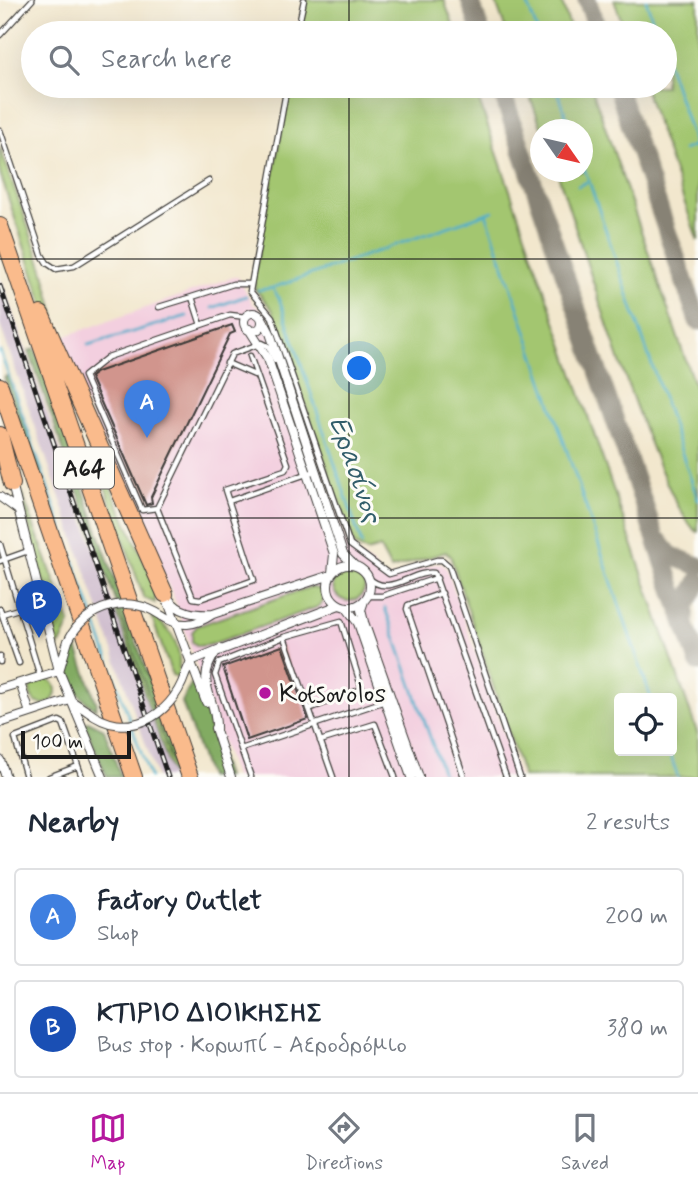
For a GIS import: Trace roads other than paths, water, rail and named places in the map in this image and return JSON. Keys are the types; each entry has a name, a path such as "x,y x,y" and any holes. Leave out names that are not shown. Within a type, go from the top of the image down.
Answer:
{"highway":[{"name":"Α64","path":"0,226 190,777"},
{"path":"15,270 33,295 164,594"},
{"name":"Α64","path":"0,386 134,777"},
{"path":"0,435 4,492"},
{"path":"178,743 197,777"}],"street":[{"path":"411,777 388,699 362,615 369,578 343,554 311,472 268,359 249,329 246,317 255,313 268,328 311,472 334,554 329,592 358,624 388,699 419,777"},
{"path":"249,329 259,328 262,318"},
{"path":"4,492 18,510 59,671 103,777"},
{"path":"4,492 18,510"},
{"path":"59,671 68,641 83,619 111,605 136,604 176,624 196,624 212,614 332,574 342,566 354,565"},
{"path":"164,594 173,604 185,611 212,614"},
{"path":"164,594 191,661 231,777"},
{"path":"70,700 117,724 150,720 170,704 191,661 366,599"},
{"path":"216,730 205,675 209,661 220,649"},
{"path":"0,689 59,671"},
{"path":"20,682 30,713"},
{"path":"0,723 70,700"},
{"path":"0,760 6,777"}],"lane":[{"path":"0,35 32,0"},
{"path":"300,21 304,0"},
{"path":"285,98 250,290 272,317 350,545 389,573 437,560 449,566 520,777"},
{"path":"0,130 42,255 47,263 56,269 74,266 209,181"},
{"path":"159,307 233,284 249,284"},
{"path":"192,297 201,325"},
{"path":"157,508 147,511 139,506 84,376 108,357 230,315 246,317"},
{"path":"250,356 288,464 285,470 225,490 254,580 200,599 190,593 157,508 232,354 258,343 268,346 280,366"},
{"path":"227,363 258,376"},
{"path":"229,501 311,472"},
{"path":"0,544 2,560 40,676"},
{"path":"2,560 28,551"},
{"path":"369,578 374,583 388,586 431,571 437,578 506,777"},
{"path":"366,599 437,578"},
{"path":"442,593 408,605 407,609 464,777"},
{"path":"19,663 1,611 41,603"},
{"path":"251,777 215,670 222,659 338,620 347,635 362,689 309,709"},
{"path":"284,638 333,777"},
{"path":"0,656 0,662"},
{"path":"241,749 388,699"},
{"path":"26,777 15,738 59,721 64,723 82,777"},
{"path":"320,741 375,724 395,777"},
{"path":"49,777 78,766"}],"waterway":[{"name":"Ερασίνος","path":"526,0 534,21"},
{"path":"646,0 653,21"},
{"path":"677,92 695,145 683,150"},
{"name":"Ερασίνος","path":"560,98 567,119"},
{"path":"695,145 698,154"},
{"path":"578,186 589,181 698,500"},
{"name":"Ερασίνος","path":"258,290 272,288 493,211"},
{"path":"486,213 649,693"},
{"name":"Ερασίνος","path":"272,288 279,298 362,545"},
{"name":"Ερασίνος","path":"212,308 246,296"},
{"name":"Ερασίνος","path":"88,345 187,316"},
{"path":"0,351 130,721"},
{"name":"Ερασίνος","path":"385,608 444,777"},
{"path":"132,727 150,777"},
{"path":"671,756 678,777"}],"railway":[{"path":"0,286 168,777"}],"place":[{"name":"Factory Outlet","path":"147,438"},
{"name":"ΚΤΙΡΙΟ ΔΙΟΙΚΗΣΗΣ","path":"39,638"},
{"name":"Kotsovolos","path":"265,693"}]}
